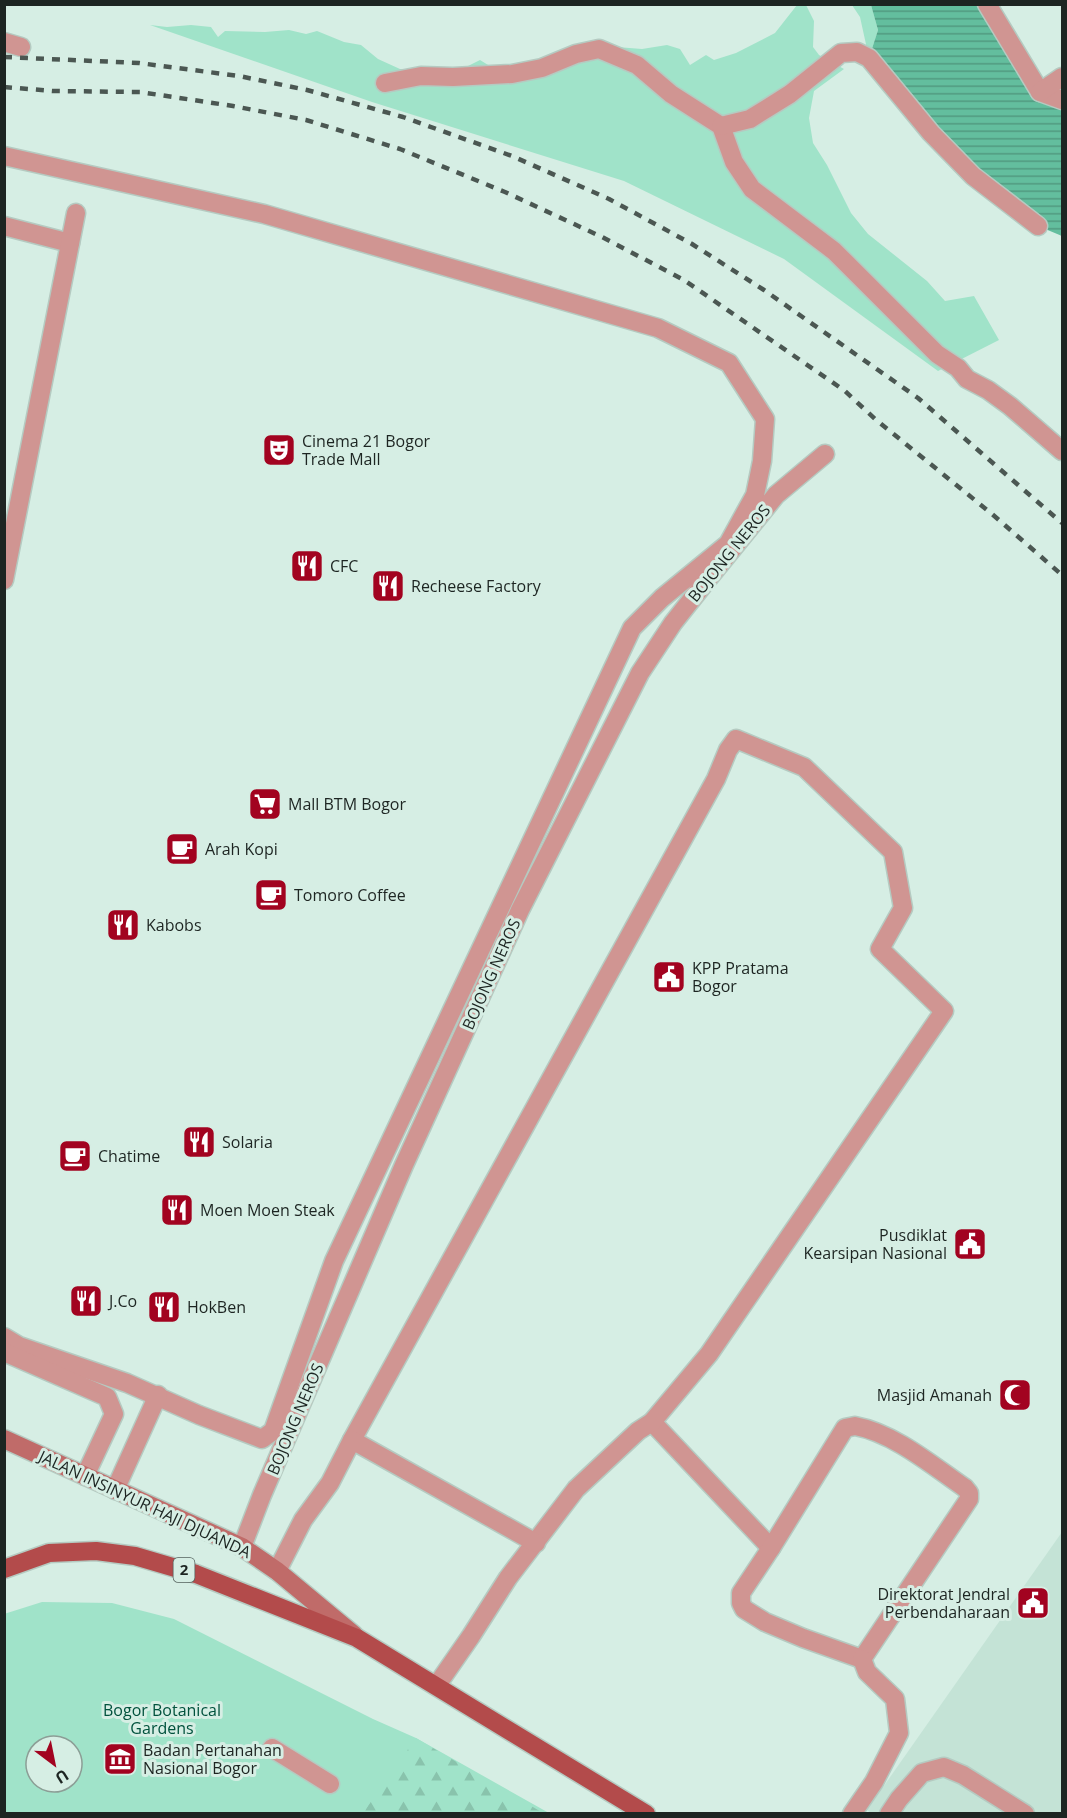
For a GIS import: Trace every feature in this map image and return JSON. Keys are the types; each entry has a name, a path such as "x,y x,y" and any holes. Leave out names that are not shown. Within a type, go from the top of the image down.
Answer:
{"main road":[{"name":"JALAN INSINYUR HAJI DJUANDA","path":"8,1442 242,1547 278,1570 357,1638"},
{"name":"JALAN INSINYUR HAJI DJUANDA","path":"4,1569 49,1553 96,1551 135,1556 196,1574 357,1638 646,1814"}],"street":[{"path":"987,4 1040,92 1062,100"},
{"path":"386,83 421,76 512,74 542,68 576,54 599,50 637,65 671,94 721,126 734,162 752,189 834,251 937,354 958,368 967,379 988,390 1010,406 1062,451"},
{"path":"721,126 750,119 790,94 841,53 857,52 869,58 931,133 973,176 1038,226"},
{"path":"1040,92 1062,77"},
{"path":"4,156 264,214 658,328 729,363 765,419 762,461 755,495 728,544 662,598 632,628 334,1261 273,1431 262,1439 199,1415 158,1395 19,1346 4,1337"},
{"path":"4,580 76,213"},
{"path":"4,226 70,243"},
{"name":"BOJONG NEROS","path":"242,1547 400,1176 520,910 639,673 707,580 776,495 825,454"},
{"path":"278,1570 303,1520 330,1483 351,1440 717,778 728,750 736,739 804,767 893,852 903,908 880,949 944,1011 709,1354 652,1422 638,1431 576,1489 508,1578 437,1685"},
{"path":"4,1352 106,1396 114,1414 86,1476"},
{"path":"115,1490 158,1395"},
{"path":"652,1422 771,1548"},
{"path":"852,1814 874,1782 899,1733 895,1699 867,1672 862,1659 765,1622 744,1609 741,1603 741,1593 845,1428 855,1426 868,1428 910,1450 969,1493 969,1499 862,1659"},
{"path":"351,1440 536,1543"},
{"path":"272,1748 330,1784"},
{"path":"889,1814 922,1773 944,1767 963,1775 1025,1814"}],"shaded area":[{"path":"871,5 990,5 1040,91 1062,100 1062,236 1038,226 973,176 869,58 878,30"},
{"path":"1062,1532 1062,1813 872,1814 867,1810"}],"green space":[{"path":"797,5 806,5 814,21 813,47 819,55 844,69 814,91 809,118 813,143 827,165 851,213 868,234 927,281 945,301 974,296 999,340 938,371 784,259 624,181 372,102 150,25 211,27 218,37 225,31 289,30 306,34 317,31 344,42 361,45 378,59 400,69 458,71 480,60 493,68 545,61 593,41 617,47 642,49 667,45 680,49 690,65 706,55 714,60 736,53 775,33"},
{"path":"852,5 871,5 878,30 869,58 860,17"},
{"name":"Bogor Botanical Gardens","path":"42,1602 112,1603 174,1619 373,1719 416,1738 549,1813 5,1813 4,1614"},
{"path":"416,1738 543,1813 363,1813"}],"railway":[{"path":"4,57 139,63 239,76 307,90 403,117 512,156 609,199 692,244 764,290 918,398 1062,523"},
{"path":"4,87 53,91 140,92 306,120 400,149 505,192 602,237 684,280 845,391 875,419 992,514 1062,575"}],"place":[{"name":"Cinema 21 Bogor Trade Mall","path":"279,450"},
{"name":"CFC","path":"307,566"},
{"name":"Recheese Factory","path":"388,586"},
{"name":"Mall BTM Bogor","path":"265,804"},
{"name":"Arah Kopi","path":"182,849"},
{"name":"Tomoro Coffee","path":"271,895"},
{"name":"Kabobs","path":"123,925"},
{"name":"KPP Pratama Bogor","path":"669,977"},
{"name":"Solaria","path":"199,1142"},
{"name":"Chatime","path":"75,1156"},
{"name":"Moen Moen Steak","path":"177,1210"},
{"name":"Pusdiklat Kearsipan Nasional","path":"970,1244"},
{"name":"J.Co","path":"86,1301"},
{"name":"HokBen","path":"164,1307"},
{"name":"Masjid Amanah","path":"1015,1395"},
{"name":"Direktorat Jendral Perbendaharaan","path":"1033,1603"},
{"name":"Badan Pertanahan Nasional Bogor","path":"120,1759"}]}
